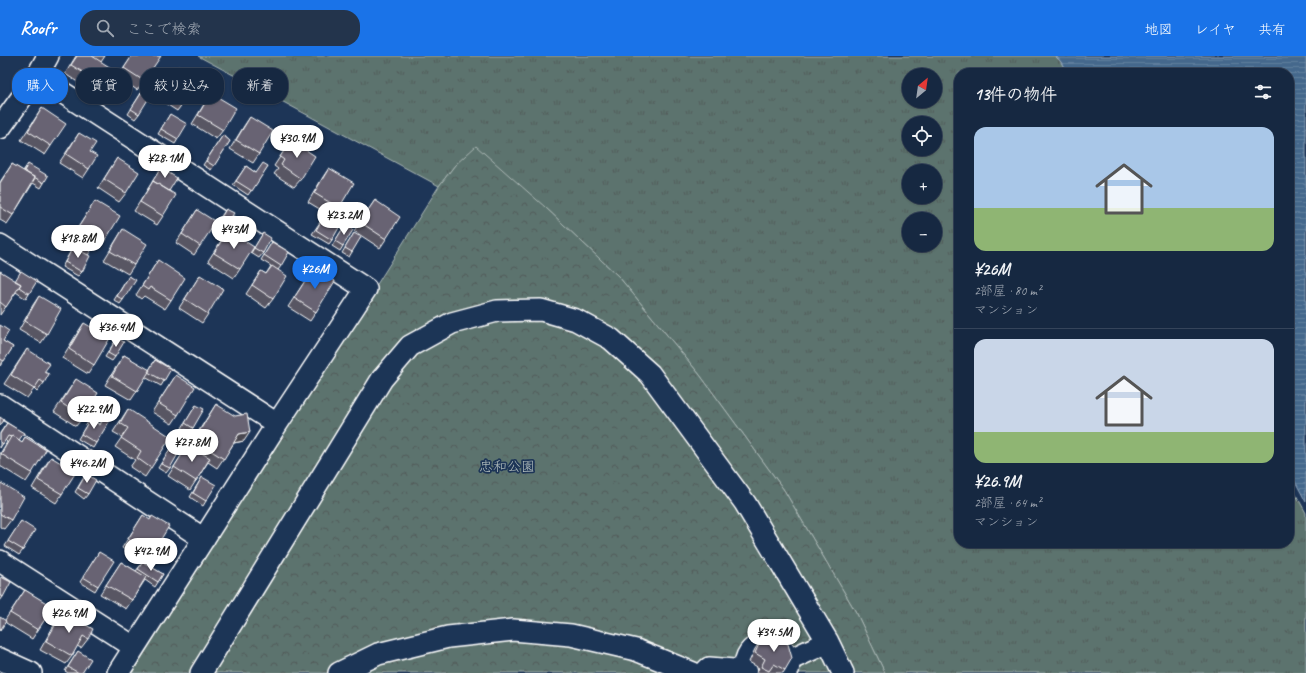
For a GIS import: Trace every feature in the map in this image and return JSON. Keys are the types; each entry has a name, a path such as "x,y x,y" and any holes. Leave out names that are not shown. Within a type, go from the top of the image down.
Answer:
{"street":[{"path":"41,68 48,56"},
{"path":"68,96 366,289 277,424 118,673"},
{"path":"0,128 17,104"},
{"path":"0,245 277,424"},
{"path":"201,673 382,379 410,346 452,323 497,311 541,310 576,320 611,339 650,374 745,503 828,642 843,673"},
{"path":"0,405 204,539"},
{"path":"0,561 134,647"},
{"path":"339,673 378,654 448,637 513,630 570,635 636,650 693,673"},
{"path":"704,673 709,668 747,672 746,660 749,652 755,646 763,643 771,643 779,646 785,652 788,667 828,642"},
{"path":"0,660 30,673"}],"green space":[{"path":"198,56 1055,56 1064,68 954,68 954,548 1294,548 1294,491 1306,513 1306,673 885,673 857,614 784,490 700,375 619,277 545,207 455,165 439,186 287,104 288,68 232,68 232,74 224,70 224,68 220,68"},
{"name":"忠和公園","path":"476,146 545,207 619,277 700,375 784,490 857,614 885,673 132,673 439,186 455,165"}],"water":[{"path":"1056,56 1306,56 1306,502 1294,479 1294,68 1064,68"}],"building":[{"path":"77,56 92,56 111,68 76,68 71,65"},
{"path":"132,56 161,56 153,68 140,68 140,78 132,73 132,68 124,68"},
{"path":"140,95 140,104 145,104 139,114 131,109"},
{"path":"224,101 236,108 223,130 198,115 204,104 224,104"},
{"path":"42,108 66,124 51,146 28,131"},
{"path":"170,114 187,124 178,139 161,129"},
{"path":"250,117 273,131 259,154 236,140"},
{"path":"79,133 96,143 90,152 97,156 89,169 66,154"},
{"path":"223,135 230,141 214,166 206,161"},
{"path":"291,140 315,156 301,179 281,165 284,160 280,157"},
{"path":"117,158 139,172 126,193 104,179"},
{"path":"263,163 268,166 252,191 236,181 246,166 256,173"},
{"path":"12,164 35,178 13,215 0,207 0,183"},
{"path":"28,164 48,176 44,183 24,171"},
{"path":"161,168 177,178 169,191 153,181 152,182"},
{"path":"329,168 354,183 339,208 314,193"},
{"path":"153,181 176,195 163,216 140,202"},
{"path":"375,200 400,217 386,239 360,222"},
{"path":"95,201 120,216 106,239 101,236 94,247 74,234"},
{"path":"226,209 234,213 223,230 216,226"},
{"path":"197,210 216,222 200,246 182,234"},
{"path":"325,215 341,224 332,240 316,230"},
{"path":"345,225 353,230 343,246 335,241"},
{"path":"123,229 147,244 134,265 110,251"},
{"path":"228,230 254,247 240,269 214,253"},
{"path":"263,233 271,238 263,253 254,248"},
{"path":"354,233 361,237 352,252 345,248"},
{"path":"272,242 289,252 281,266 264,255"},
{"path":"73,247 90,256 82,272 65,262"},
{"path":"158,260 185,278 171,300 150,287 148,290 142,286"},
{"path":"272,266 287,276 273,299 252,285 261,271 266,274"},
{"path":"314,267 335,281 316,312 294,298"},
{"path":"0,271 21,284 6,307 0,302"},
{"path":"21,271 37,281 29,294 19,287 21,284 15,281"},
{"path":"200,275 223,289 208,314 185,299"},
{"path":"129,276 136,280 123,300 117,296"},
{"path":"39,296 61,309 47,334 25,321"},
{"path":"84,323 110,338 94,365 69,349"},
{"path":"0,325 9,331 3,341 13,347 4,361 0,359"},
{"path":"117,338 124,342 115,357 108,353"},
{"path":"27,349 50,364 44,372 49,374 44,383 40,380 34,389 11,375"},
{"path":"124,355 150,370 137,391 112,376"},
{"path":"155,360 171,369 164,381 148,372"},
{"path":"176,375 195,387 178,415 158,403"},
{"path":"76,379 98,393 83,417 61,403"},
{"path":"216,404 235,416 247,414 250,432 239,434 224,459 194,440"},
{"path":"196,405 204,409 193,428 185,423"},
{"path":"128,409 171,437 151,468 137,458 141,451 121,438 128,428 120,423"},
{"path":"0,417 4,420 0,426"},
{"path":"90,419 100,425 103,419 109,422 96,443 81,434"},
{"path":"7,423 24,433 19,440 12,435 11,437 8,436 3,444 0,442 0,434"},
{"path":"12,435 22,442 25,437 46,450 32,473 1,454"},
{"path":"188,445 210,458 196,481 174,467"},
{"path":"170,449 178,454 170,468 161,464"},
{"path":"51,457 76,472 62,494 38,480"},
{"path":"86,474 96,480 88,494 78,488"},
{"path":"202,477 216,485 206,501 193,493"},
{"path":"1,483 24,497 11,520 0,514"},
{"path":"143,515 150,520 152,516 169,526 152,554 128,539"},
{"path":"21,521 35,530 23,550 8,541"},
{"path":"99,552 114,561 98,586 83,577"},
{"path":"121,562 146,577 132,600 106,585"},
{"path":"143,562 163,574 158,582 138,569"},
{"path":"1,577 11,582 3,597 0,595"},
{"path":"25,590 53,607 38,630 10,613"},
{"path":"63,612 93,629 88,639 83,636 72,656 46,641"},
{"path":"0,617 6,621 0,631"},
{"path":"771,638 778,639 788,644 792,658 785,670 774,664 769,671 761,667 765,659 755,653 761,640"},
{"path":"78,651 91,659 82,673 68,667"}]}
